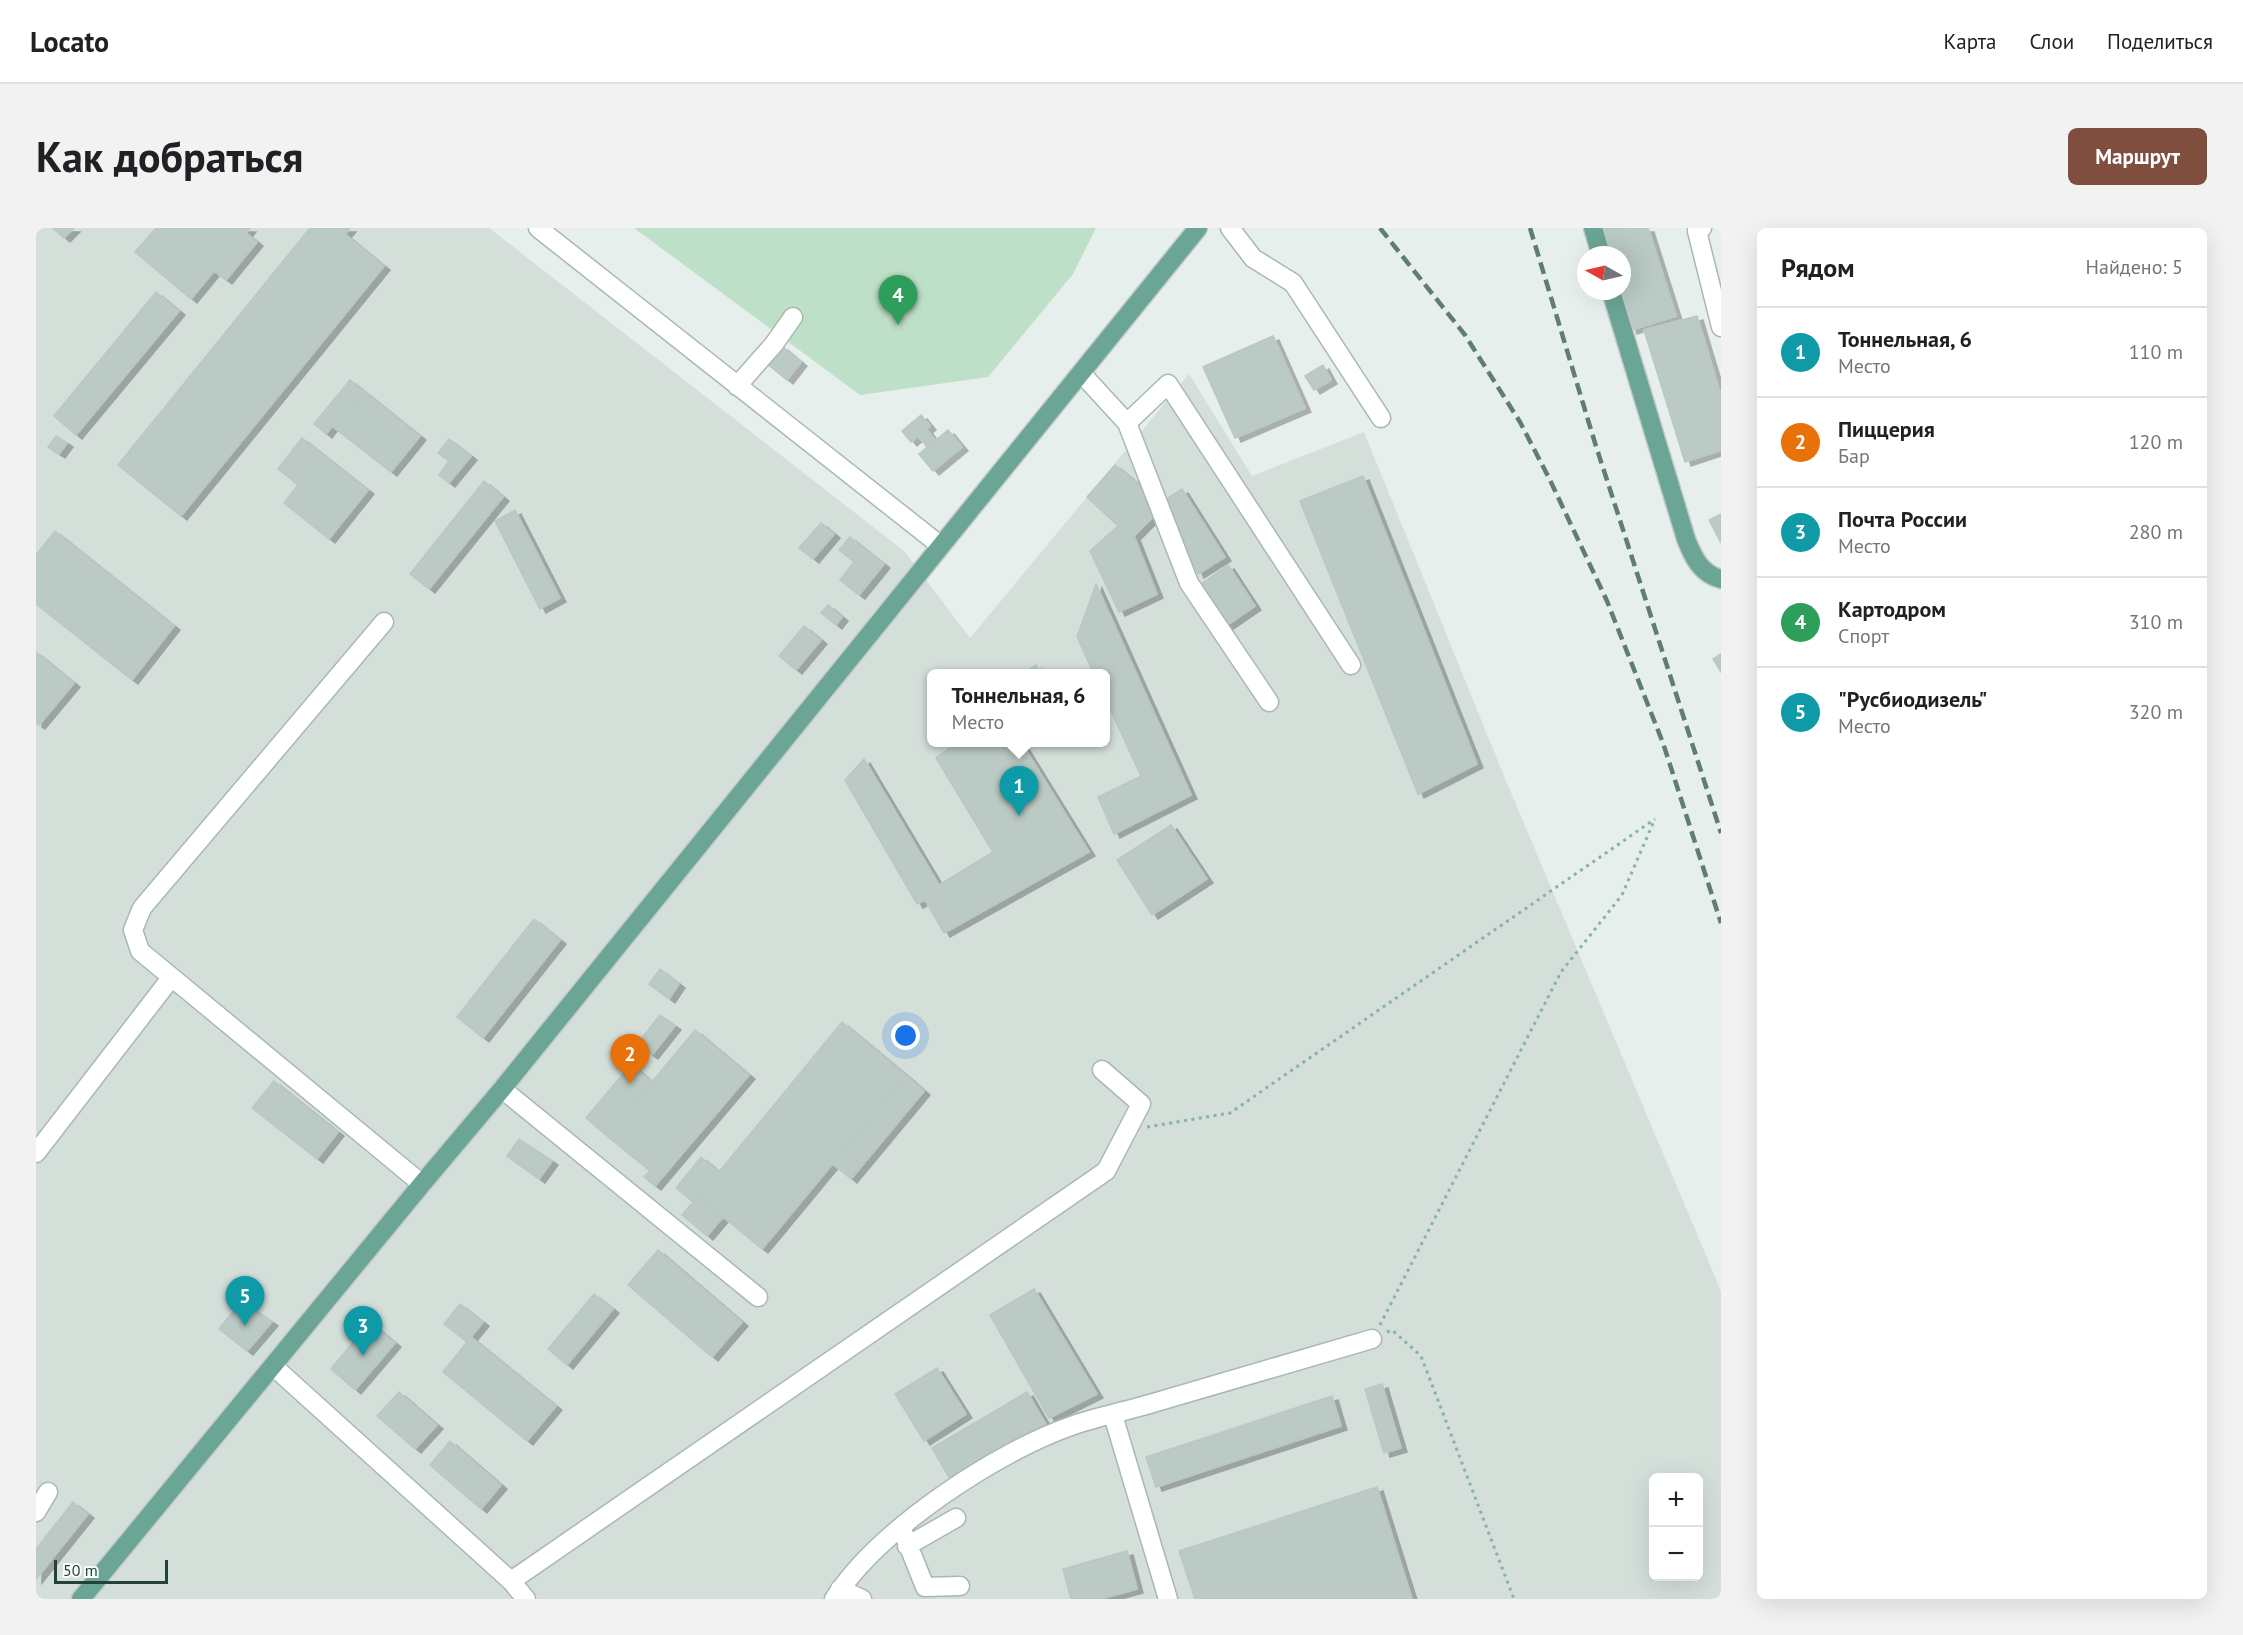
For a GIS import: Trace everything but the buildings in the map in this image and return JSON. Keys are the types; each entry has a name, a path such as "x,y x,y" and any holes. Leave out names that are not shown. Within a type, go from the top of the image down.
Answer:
{"main road":[{"path":"81,1599 502,1089 1198,228"},
{"path":"1593,228 1598,246"},
{"path":"1614,300 1693,558 1703,570 1721,579"}],"street":[{"path":"538,228 941,546"},
{"path":"1230,228 1253,258 1293,283 1381,418"},
{"path":"1702,228 1697,231 1721,327"},
{"path":"737,386 774,344 793,317"},
{"path":"1082,374 1127,423 1189,583 1269,702"},
{"path":"1127,423 1168,384 1351,665"},
{"path":"384,622 142,908 134,930 140,951 422,1184"},
{"path":"36,1153 171,978"},
{"path":"512,1581 1106,1171 1141,1104 1102,1070"},
{"path":"502,1089 758,1297"},
{"path":"862,1599 837,1594 848,1578 901,1527 962,1482 1018,1451 1073,1425 1372,1340"},
{"path":"273,1366 512,1581 526,1599"},
{"path":"1113,1415 1168,1599"},
{"path":"36,1512 48,1492"},
{"path":"907,1546 957,1518"},
{"path":"901,1527 925,1587 960,1586"}],"path":[{"path":"1127,1130 1230,1113 1655,819 1622,895 1561,972 1372,1340"},
{"path":"1372,1340 1392,1330 1421,1356 1514,1599"}],"shaded area":[{"path":"36,228 489,228 904,551 970,638 1189,374 1252,476 1364,432 1504,776 1721,1291 1721,1599 36,1599"}],"green space":[{"path":"634,228 1096,228 1073,274 988,377 860,395"}],"railway":[{"path":"1380,228 1465,335 1520,422 1549,478 1607,601 1663,743 1721,923"},
{"path":"1530,228 1595,443 1721,833"}],"place":[{"name":"Картодром","path":"898,325"},
{"name":"Тоннельная, 6","path":"1019,816"},
{"name":"Пиццерия","path":"630,1084"},
{"name":"\"Русбиодизель\"","path":"245,1326"},
{"name":"Почта России","path":"363,1356"}]}
